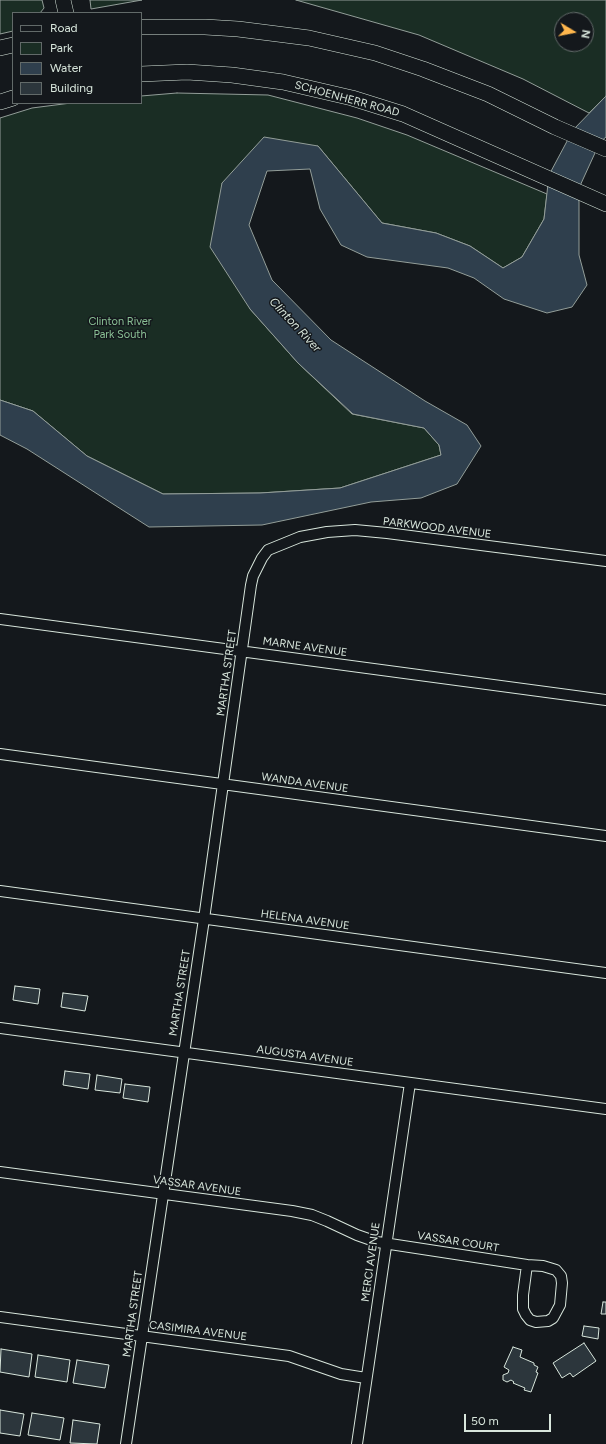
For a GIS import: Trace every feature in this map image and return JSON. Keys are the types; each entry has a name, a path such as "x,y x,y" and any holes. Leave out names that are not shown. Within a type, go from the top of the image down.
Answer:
{"main road":[{"path":"63,0 66,12"},
{"path":"142,27 197,26 238,29 309,38 343,45 399,60 488,94 555,127 606,149"},
{"path":"0,48 12,45"},
{"name":"SCHOENHERR ROAD","path":"142,74 188,72 232,75 284,82 326,91 403,114 535,174 606,204"},
{"path":"0,102 12,98"}],"street":[{"name":"PARKWOOD AVENUE","path":"268,550 300,537 327,532 355,530 606,561"},
{"name":"MARTHA STREET","path":"126,1444 204,918 251,585 255,572 268,550"},
{"name":"MARNE AVENUE","path":"0,619 606,700"},
{"name":"WANDA AVENUE","path":"0,754 606,836"},
{"name":"HELENA AVENUE","path":"0,891 606,973"},
{"name":"AUGUSTA AVENUE","path":"0,1028 606,1110"},
{"name":"MERCI AVENUE","path":"357,1444 410,1083"},
{"name":"VASSAR AVENUE","path":"0,1172 312,1215 327,1220 358,1235 386,1243"},
{"name":"VASSAR COURT","path":"386,1243 527,1265 543,1266 556,1270 561,1276 562,1283 560,1305 553,1318 548,1321 536,1322 530,1320 526,1316 523,1309 523,1295 527,1265"},
{"name":"CASIMIRA AVENUE","path":"0,1317 289,1356 341,1374 366,1378"}],"green space":[{"path":"0,0 42,0 44,8 41,12 12,12 12,31 0,34"},
{"path":"90,0 142,0 91,9"},
{"path":"296,0 606,0 606,96 589,113 523,79 419,35"},
{"name":"Clinton River Park South","path":"177,93 268,95 357,118 407,135 547,194 544,219 522,257 503,268 470,246 436,233 382,223 318,146 222,183 250,309 298,363 352,414 424,428 439,445 441,455 340,488 260,493 163,494 87,456 33,411 0,400 0,118 32,108 63,104 142,104 142,96"}],"water":[{"name":"Clinton River","path":"606,96 606,137 600,142 579,188 579,255 587,285 572,307 547,313 504,299 474,278 448,268 367,257 341,245 320,209 310,169 267,171 249,225 272,280 331,340 425,401 467,425 481,446 457,484 421,498 371,502 262,525 149,527 27,449 0,435 0,400 33,411 87,456 163,494 260,493 340,488 441,455 439,445 424,428 353,414 298,363 250,309 210,247 222,183 264,137 318,146 382,223 436,233 470,246 503,268 522,257 544,219 549,175 573,130"}],"building":[{"path":"15,986 40,989 38,1004 13,1000"},
{"path":"63,993 88,996 85,1011 61,1007"},
{"path":"65,1071 90,1074 88,1089 63,1085"},
{"path":"97,1075 122,1079 120,1093 95,1090"},
{"path":"125,1084 150,1087 148,1102 123,1098"},
{"path":"603,1302 606,1302 606,1314 601,1314"},
{"path":"584,1326 599,1328 598,1339 582,1336"},
{"path":"584,1343 596,1361 573,1377 570,1373 562,1378 553,1363"},
{"path":"513,1347 522,1350 520,1357 534,1363 534,1365 538,1367 536,1372 538,1373 531,1392 524,1390 525,1388 513,1383 514,1382 511,1380 507,1382 503,1380 503,1375 508,1373 509,1370 504,1367"},
{"path":"1,1349 32,1354 29,1377 0,1372"},
{"path":"38,1355 70,1360 67,1382 35,1377"},
{"path":"77,1360 109,1365 105,1388 73,1383"},
{"path":"0,1410 24,1414 20,1436 0,1433"},
{"path":"32,1413 64,1418 60,1440 28,1435"},
{"path":"73,1420 100,1424 97,1444 70,1443"}]}
